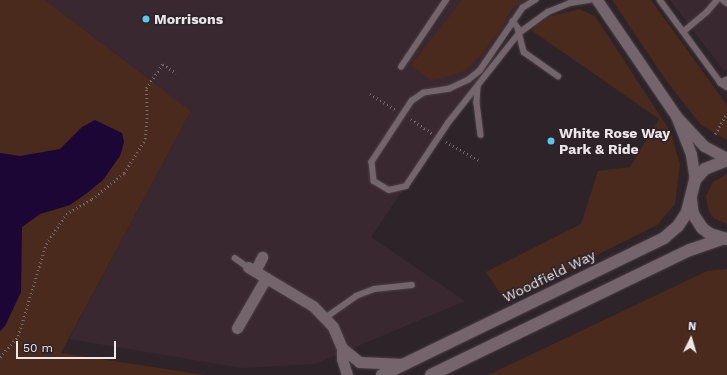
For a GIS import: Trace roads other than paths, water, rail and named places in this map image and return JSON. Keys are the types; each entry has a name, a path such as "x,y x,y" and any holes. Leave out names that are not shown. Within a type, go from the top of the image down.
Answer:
{"street":[{"path":"597,0 676,116 704,146 727,159"},
{"path":"676,116 691,154 696,180"},
{"path":"696,180 705,169 727,159"},
{"name":"Woodfield Way","path":"382,375 664,238 678,226 687,212 696,180"},
{"path":"691,198 693,214 702,228 724,239"},
{"path":"431,375 690,250 724,239"},
{"path":"252,269 262,257"},
{"name":"Woodfield Way","path":"252,269 313,306 325,318 337,334 342,348 342,359 347,375"},
{"path":"237,328 266,278"},
{"name":"Woodfield Way","path":"342,348 359,362 404,364"}],"lane":[{"path":"401,67 446,0"},
{"path":"536,0 523,8 480,71 469,80 450,89 424,94 412,101 372,162 374,181 389,190 406,186 439,137 519,33 548,12 570,3 590,0"},
{"path":"660,0 721,83 727,87"},
{"path":"683,32 707,12 717,0"},
{"path":"722,0 727,3"},
{"path":"513,21 519,33 524,52 558,76"},
{"path":"721,83 727,80"},
{"path":"478,87 477,103 481,135"},
{"path":"235,258 252,269"},
{"path":"325,318 356,296 374,288 412,285"}],"place":[{"name":"Morrisons","path":"146,19"},
{"name":"White Rose Way Park & Ride","path":"551,141"}]}
